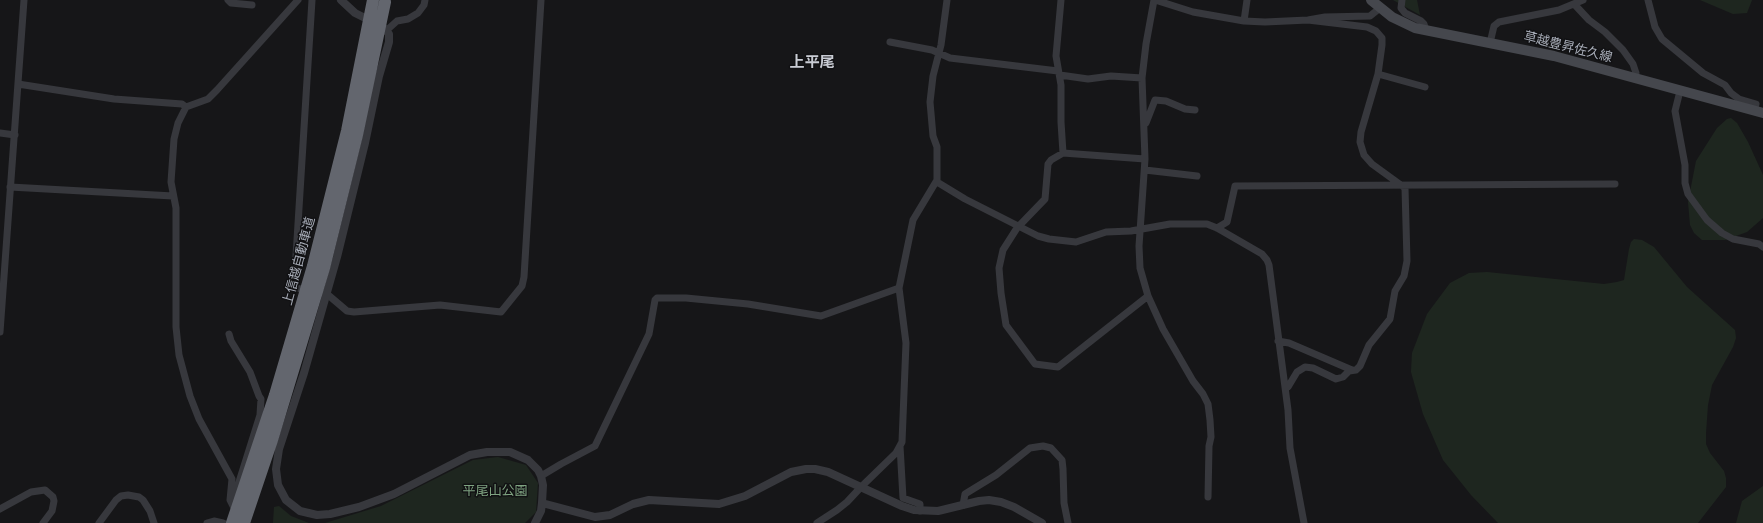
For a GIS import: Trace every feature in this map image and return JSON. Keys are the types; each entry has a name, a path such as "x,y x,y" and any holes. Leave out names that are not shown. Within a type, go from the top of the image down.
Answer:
{"highway":[{"name":"上信越自動車道","path":"232,523 275,395 317,252 379,1"},
{"name":"上信越自動車道","path":"244,523 284,404 324,268 357,135 379,1"}],"main road":[{"name":"草越豊昇佐久線","path":"1371,0 1380,8 1405,24 1426,30 1554,56 1759,112"}],"street":[{"path":"0,332 24,0"},
{"path":"228,0 231,3 252,5"},
{"path":"244,523 232,504 230,496 232,479 199,419 190,396 179,355 176,327 176,208 171,182 174,139 178,123 186,107 208,99 298,0"},
{"path":"312,0 294,288 327,294 347,311 354,312 440,305 501,312 522,286 524,277 541,0"},
{"path":"341,0 355,13 379,24 387,30 389,38 388,46 327,294 304,373 281,442 276,462 278,485 286,500 295,508 305,513 317,515 349,510 394,494 461,459 487,452 510,452 523,457 533,465 541,476 543,485 541,511 535,523"},
{"path":"387,30 397,21 408,19 418,13 424,5 425,0"},
{"path":"920,511 920,504 903,498 900,446 906,343 899,288 913,220 937,182 937,147 933,136 930,102 933,76 940,53 947,0"},
{"path":"1061,0 1057,44 1061,84 1063,153"},
{"path":"1208,497 1209,446 1211,437 1208,404 1203,394 1192,381 1163,328 1148,296 1140,268 1140,229 1145,159 1145,125 1142,78 1146,44 1155,0 1193,12 1244,21 1272,22 1308,20 1326,17 1370,16 1380,8"},
{"path":"1244,21 1247,0"},
{"path":"1402,0 1401,8 1421,21 1426,30"},
{"path":"1490,43 1494,26 1499,22 1558,10 1583,0"},
{"path":"1648,0 1655,27 1662,39 1702,74 1725,85 1738,99 1756,104 1759,112"},
{"path":"1574,4 1589,20 1610,36 1623,50 1633,64 1636,73 1635,78"},
{"path":"1285,387 1288,387 1297,372 1305,368 1313,368 1336,379 1343,378 1348,370 1356,370 1360,366 1369,345 1390,319 1395,291 1406,270 1406,191 1402,185 1372,164 1364,155 1361,147 1361,132 1378,74 1382,38 1376,31 1367,27 1308,20"},
{"path":"890,42 932,50 950,58 1059,73 1088,79 1111,76 1142,78"},
{"path":"1378,74 1424,87"},
{"path":"18,84 114,99 182,104 186,107"},
{"path":"1680,91 1675,111 1685,165 1685,183 1688,194 1707,220 1722,232 1733,239 1759,244 1763,247"},
{"path":"1145,125 1155,100 1166,101 1185,109 1195,110"},
{"path":"0,134 15,135"},
{"path":"1145,159 1063,153 1051,160 1048,164 1045,199 1020,226 1003,250 999,268 1006,325 1035,364 1058,367 1148,296"},
{"path":"1144,170 1197,176"},
{"path":"937,182 965,199 1038,236 1076,242 1106,232 1140,229 1170,224 1207,224 1217,228 1262,254 1267,260 1288,410 1290,448 1304,523"},
{"path":"1217,228 1226,222 1235,186 1615,184"},
{"path":"10,187 173,196"},
{"path":"541,476 561,464 589,451 595,446 649,334 655,300 657,298 686,298 748,304 821,316 899,288"},
{"path":"229,334 231,341 250,372 261,399 260,415 232,504"},
{"path":"1278,341 1289,343 1352,370"},
{"path":"817,523 837,510 890,460 900,446"},
{"path":"964,504 965,494 996,475 1030,448 1043,446 1051,448 1062,460 1064,503 1068,523"},
{"path":"542,503 595,517 610,515 633,504 649,500 719,504 745,496 791,472 806,469 828,472 902,506 920,511 938,511 964,504 989,500 1001,502 1024,512 1042,523"},
{"path":"0,509 32,492 45,490 53,497 54,501 52,511 43,523"},
{"path":"99,523 116,500 121,496 128,495 138,497 147,505 154,523"},
{"path":"207,523 214,521 223,523"}],"green space":[{"path":"1393,0 1417,0 1420,15"},
{"path":"1700,0 1752,0 1747,13 1733,14"},
{"path":"1731,118 1737,123 1748,142 1763,175 1763,218 1747,232 1725,240 1702,240 1694,233 1690,225 1688,202 1696,161 1717,128 1727,119"},
{"path":"1634,239 1642,240 1654,247 1687,287 1735,330 1736,338 1733,347 1712,385 1708,405 1706,433 1706,444 1710,453 1724,471 1726,487 1698,523 1498,523 1471,495 1443,460 1423,414 1411,372 1412,353 1427,314 1450,283 1469,273 1487,272 1604,284 1624,280 1629,249 1631,242"},
{"name":"平尾山公園","path":"498,457 526,465 538,483 536,512 525,523 325,523 381,506 473,460"},
{"path":"1763,486 1763,523 1736,523 1742,501"},
{"path":"279,506 291,516 309,523 273,523 274,507"}],"district":[{"name":"上平尾","path":"812,62"}]}
